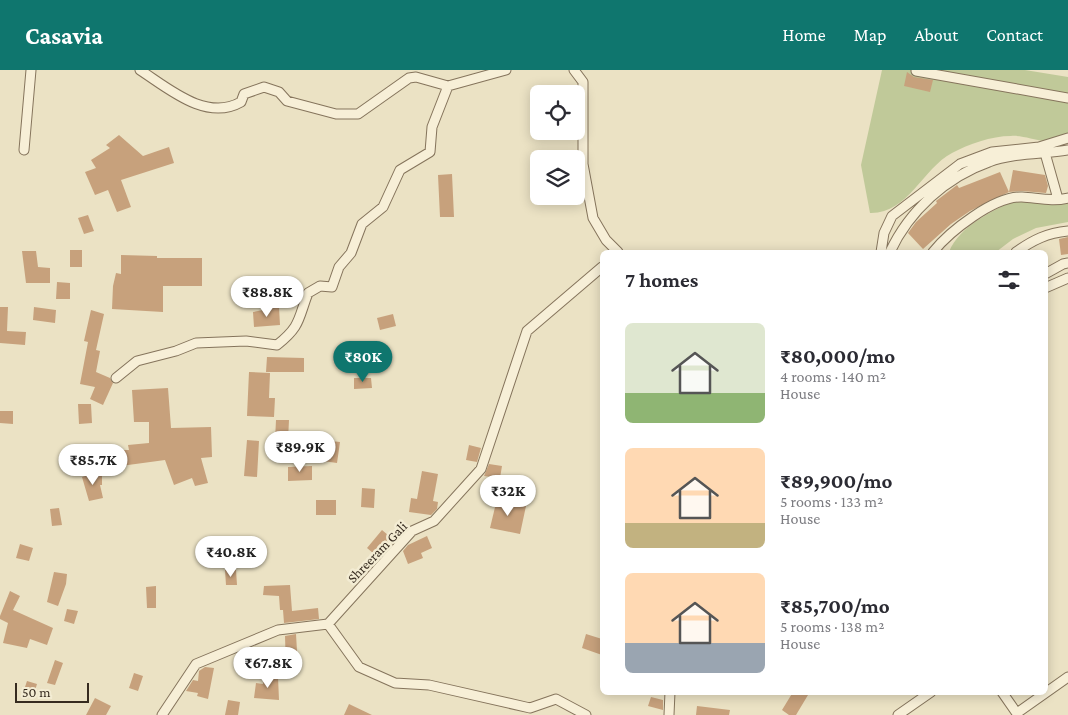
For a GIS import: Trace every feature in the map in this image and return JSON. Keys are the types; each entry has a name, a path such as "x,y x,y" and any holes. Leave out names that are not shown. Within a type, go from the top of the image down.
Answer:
{"street":[{"path":"24,150 31,70"},
{"path":"140,70 188,102 220,109 234,106 241,102 244,94 264,87 279,92 287,101 336,114 358,114 408,78 416,78 448,86 506,70"},
{"path":"574,70 583,82 583,164 593,218 606,240 616,250"},
{"path":"916,71 1068,98"},
{"path":"116,378 138,361 176,351 196,343 246,341 277,345 290,335 299,323 308,293 320,286 332,287 339,267 351,253 362,224 382,207 400,170 430,152 432,126 448,86"},
{"path":"881,250 884,233 892,216 960,164 992,152 1039,148 1068,138"},
{"path":"891,250 922,204 938,190 990,161 1068,150"},
{"path":"1045,153 1058,199"},
{"path":"935,250 957,229 992,204 1021,197 1068,198"},
{"path":"1019,250 1048,233 1068,230"},
{"path":"1048,273 1068,263"},
{"name":"Shreeram Gali","path":"328,624 412,531 434,521 481,469 527,330 600,269"},
{"path":"1048,287 1068,278"},
{"path":"162,715 196,664 278,630 328,624 359,667 395,683 429,685 530,708 556,698 586,715"},
{"path":"1048,692 1068,677"},
{"path":"669,715 670,695"},
{"path":"898,715 927,695"},
{"path":"1004,695 1018,714 1044,695"}],"green space":[{"path":"882,70 1025,70 1068,77 1068,136 1045,141 1019,136 1003,136 973,144 941,160 905,199 895,206 883,211 870,213 861,165"},
{"path":"1016,199 1048,204 1068,202 1068,222 1036,228 1013,239 999,250 950,250 961,234 987,214"}],"building":[{"path":"907,72 914,77 933,80 930,92 904,86"},
{"path":"119,135 143,156 169,147 174,163 121,180 131,207 117,212 108,190 95,195 85,172 96,168 91,160 110,148 106,145"},
{"path":"1013,170 1045,175 1048,186 1046,193 1009,192"},
{"path":"1000,172 1009,192 970,211 951,224 923,249 908,233 916,222 937,203 936,201 957,185 959,188"},
{"path":"452,174 454,217 440,217 438,175"},
{"path":"88,215 94,231 84,234 78,218"},
{"path":"1068,237 1068,254 1061,255 1059,239"},
{"path":"70,250 82,250 82,267 70,267"},
{"path":"22,251 36,251 38,267 50,268 50,283 26,283"},
{"path":"121,255 157,256 157,258 202,258 202,286 163,286 163,312 112,309 113,286 116,273 121,274"},
{"path":"57,282 70,283 70,299 56,299"},
{"path":"0,307 8,307 7,331 26,332 25,345 0,343"},
{"path":"34,307 56,310 55,323 33,320"},
{"path":"279,307 280,325 254,327 253,312"},
{"path":"91,310 104,314 96,350 100,351 96,372 110,378 113,383 103,405 90,399 95,387 80,384 88,342 84,341"},
{"path":"393,314 396,326 380,330 377,318"},
{"path":"267,357 304,358 304,372 266,372"},
{"path":"249,372 270,373 269,398 275,398 274,417 247,416"},
{"path":"354,378 371,378 372,388 354,389"},
{"path":"168,388 171,428 211,427 212,457 201,458 208,483 195,486 192,478 174,485 165,460 106,468 106,450 129,450 128,445 149,443 149,422 134,422 132,390"},
{"path":"78,404 91,404 92,423 79,424"},
{"path":"0,411 13,411 13,424 0,423"},
{"path":"276,420 289,420 288,440 275,440"},
{"path":"313,439 340,442 337,463 309,459"},
{"path":"247,440 259,441 257,477 244,476"},
{"path":"469,445 481,448 477,462 466,460"},
{"path":"489,464 502,466 500,478 484,476"},
{"path":"312,466 312,480 288,481 288,467"},
{"path":"422,471 438,474 433,501 438,502 437,509 431,515 409,512 411,498 417,499"},
{"path":"92,474 102,475 102,485 100,485 103,498 89,501 82,477"},
{"path":"362,488 375,489 374,508 361,507"},
{"path":"497,499 526,506 520,534 490,528"},
{"path":"316,500 336,500 336,515 316,515"},
{"path":"59,508 62,525 52,526 50,509"},
{"path":"382,530 395,541 379,558 367,548"},
{"path":"427,536 432,548 421,553 423,558 408,564 403,551 408,545"},
{"path":"20,544 33,548 29,561 16,558"},
{"path":"225,570 236,570 237,585 226,585"},
{"path":"54,572 67,574 66,584 58,606 47,602"},
{"path":"290,585 292,611 318,608 319,619 284,623 283,610 280,610 279,596 263,595 264,586"},
{"path":"156,586 156,608 147,608 146,587"},
{"path":"10,591 20,596 13,610 53,628 47,645 30,639 27,648 3,643 8,623 0,619 0,616"},
{"path":"67,609 78,611 74,624 64,621"},
{"path":"296,634 298,668 286,669 285,636"},
{"path":"586,634 600,638 600,654 582,648"},
{"path":"55,660 63,663 55,685 47,683"},
{"path":"205,667 214,668 208,699 197,696 198,693 186,691 193,680 198,681 199,671"},
{"path":"134,673 143,676 138,691 129,688"},
{"path":"278,677 279,700 254,698 256,683 263,684 264,678"},
{"path":"27,681 37,684 33,697 23,693"},
{"path":"791,695 808,695 796,715 789,715 782,710"},
{"path":"651,697 663,700 663,710 648,706"},
{"path":"95,698 111,706 106,715 86,715"},
{"path":"228,700 240,702 238,715 225,715"},
{"path":"349,704 372,715 344,715"},
{"path":"697,706 730,710 729,715 696,715"}]}
